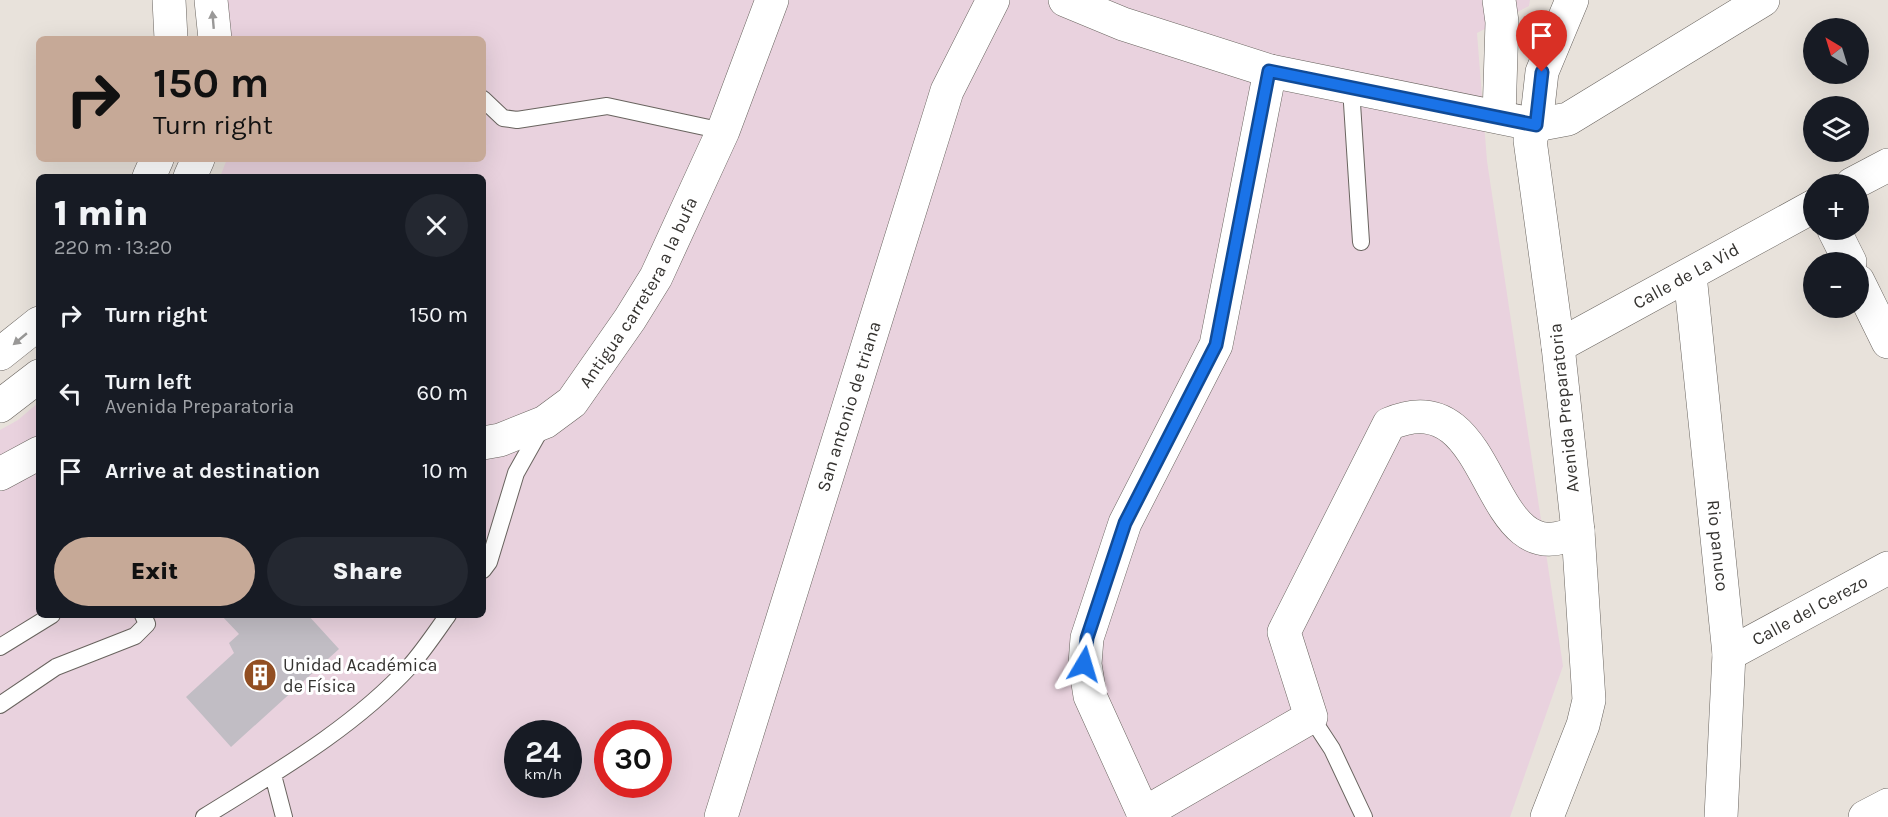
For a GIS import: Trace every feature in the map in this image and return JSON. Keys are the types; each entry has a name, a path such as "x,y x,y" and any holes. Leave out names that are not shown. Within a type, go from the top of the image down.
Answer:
{"street":[{"path":"169,0 171,36"},
{"path":"212,0 215,36"},
{"name":"Antigua carretera a la bufa","path":"545,422 572,402 589,381 656,277 723,131 772,0"},
{"name":"San antonio de triana","path":"728,806 947,91 993,0"},
{"path":"1065,0 1124,24 1269,71 1536,125 1568,119 1763,0"},
{"path":"1499,0 1502,22 1500,117"},
{"name":"Avenida Preparatoria","path":"1547,817 1583,725 1589,700 1578,531 1558,346 1530,140 1536,125 1542,72 1572,0"},
{"path":"1269,71 1216,345 1125,523 1087,638 1084,664 1090,696 1144,815 1311,717 1284,633 1389,424 1407,416 1442,421 1462,436 1517,526 1540,541 1567,537 1578,531"},
{"path":"1869,175 1888,165"},
{"name":"Calle de La Vid","path":"1558,346 1803,212"},
{"name":"Rio panuco","path":"1690,274 1729,654 1721,817"},
{"path":"1869,303 1888,342"},
{"path":"0,354 36,324"},
{"path":"0,406 36,377"},
{"path":"486,442 500,440 545,422"},
{"path":"0,474 36,455"},
{"name":"Calle del Cerezo","path":"1729,654 1888,567"}],"lane":[{"path":"1351,88 1361,242"},
{"path":"486,102 503,118 517,120 607,106 723,131"},
{"name":"Antigua carretera a la bufa","path":"486,566 516,473 545,422"},
{"path":"0,647 47,618"},
{"path":"0,705 56,667 135,636 147,624 144,618"},
{"path":"204,817 273,775 345,725 410,666 446,618"},
{"path":"1311,717 1332,749 1364,817"},
{"path":"273,775 284,817"}],"shaded area":[{"path":"226,0 1530,0 1529,6 1477,33 1487,161 1563,666 1510,817 0,817 0,430 18,420 36,405 36,618 486,618 486,174 221,174 226,162 486,162 486,36 230,36"}],"building":[{"name":"Unidad Académica de Física","path":"224,618 311,618 339,649 231,747 186,697 234,653 229,643 239,634"}],"place":[{"name":"Unidad Académica de Física","path":"260,675"}],"route":[{"path":"1084,664 1087,638 1125,523 1216,345 1269,71 1536,125 1542,72"}]}
